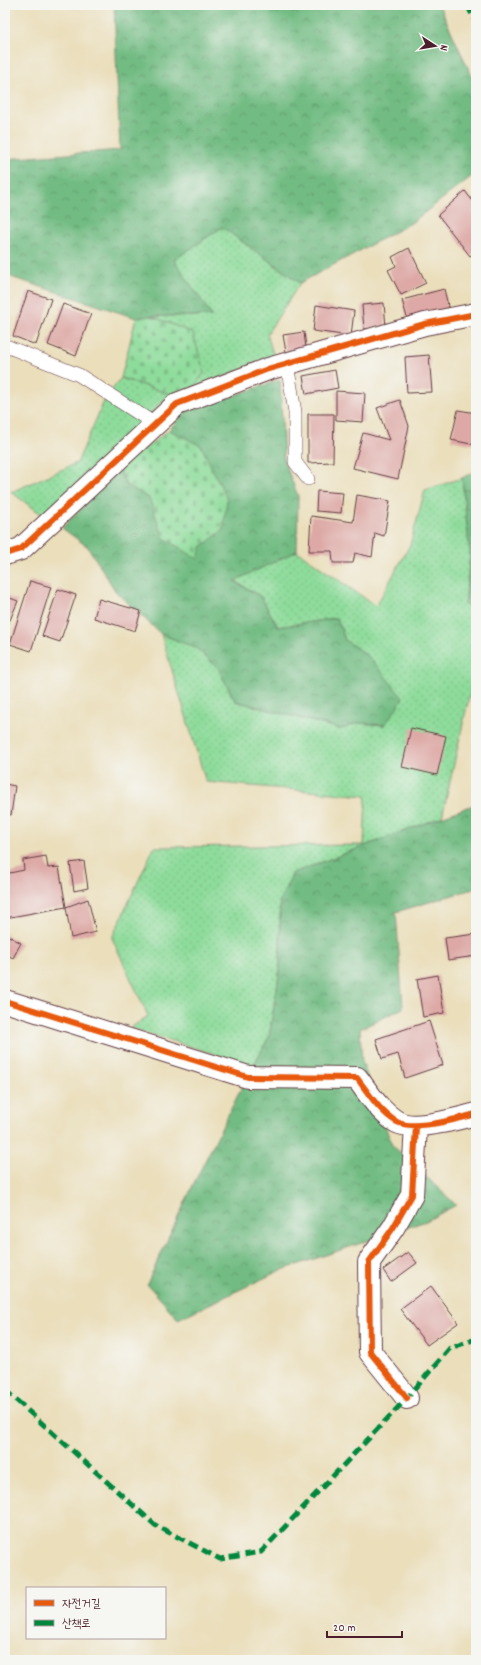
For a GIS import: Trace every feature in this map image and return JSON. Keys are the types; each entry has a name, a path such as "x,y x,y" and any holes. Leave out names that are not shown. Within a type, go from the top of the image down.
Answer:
{"street":[{"path":"5,554 21,549 177,404 268,369 425,324 476,314"},
{"path":"5,1000 248,1077 357,1078 377,1105 398,1122 416,1126 476,1114"},
{"path":"407,1398 370,1352 369,1262 393,1228 412,1195 416,1126"}],"lane":[{"path":"6,346 79,375 155,424"},
{"path":"287,364 295,412 295,462 308,479"}],"green space":[{"path":"114,5 439,5 476,85 476,173 411,223 300,283 222,227 174,260 212,316 151,316 136,318 5,275 5,159 120,150"},
{"path":"222,227 300,283 267,334 274,357 192,389 193,333 151,316 211,316 174,260"},
{"path":"151,316 193,333 204,373 192,389 170,394 121,378 136,318"},
{"path":"121,378 170,394 117,449 44,516 11,492 77,463 105,399"},
{"path":"280,380 284,461 298,496 297,551 234,581 261,597 278,627 337,618 345,640 369,657 403,698 385,725 358,723 341,729 235,701 218,668 196,648 161,634 116,592 88,547 62,528 119,469 126,485 149,498 164,538 201,547 223,530 201,446 169,430 184,412"},
{"path":"169,430 201,446 227,499 223,530 201,547 198,559 164,538 149,498 126,485 119,469"},
{"path":"476,471 476,608 465,605 470,554 462,478"},
{"path":"462,478 470,554 465,605 476,608 476,666 442,817 293,873 280,900 280,969 269,1037 253,1066 130,1028 148,1016 112,938 154,847 364,845 366,796 206,782 161,634 196,648 218,668 235,701 341,729 358,723 385,725 369,657 345,640 337,618 278,627 261,597 234,580 297,551 376,606 410,545 425,490"},
{"path":"476,804 476,888 396,912 403,1008 360,1029 362,1062 392,1145 456,1205 426,1221 279,1271 178,1319 147,1284 194,1183 269,1037 280,969 280,900 293,873"}],"building":[{"path":"465,191 476,205 476,252 470,256 438,215"},
{"path":"409,248 426,283 401,295 388,270 396,266 392,257"},
{"path":"444,289 449,310 408,321 402,300"},
{"path":"28,291 51,299 36,345 13,336"},
{"path":"384,303 386,327 364,329 362,305"},
{"path":"63,304 91,314 76,356 48,345"},
{"path":"316,305 354,311 351,336 313,331"},
{"path":"304,332 306,348 286,352 283,335"},
{"path":"429,355 432,392 407,393 405,357"},
{"path":"335,370 338,388 306,394 303,376"},
{"path":"336,391 365,393 363,422 336,420"},
{"path":"400,400 409,426 398,479 353,468 363,433 389,440 377,408"},
{"path":"458,410 476,413 476,445 451,440"},
{"path":"308,414 334,414 333,462 308,463"},
{"path":"317,491 343,493 341,513 316,511"},
{"path":"357,495 390,501 384,536 375,533 372,557 355,553 353,563 333,563 332,551 309,551 311,516 353,522"},
{"path":"30,581 51,587 31,651 10,644"},
{"path":"58,589 76,595 60,642 42,636"},
{"path":"5,596 18,601 5,632"},
{"path":"99,599 141,611 135,631 94,618"},
{"path":"411,728 446,736 437,775 402,767"},
{"path":"5,784 15,786 11,815 5,814"},
{"path":"46,856 48,868 59,867 66,907 5,918 5,874 24,870 23,860"},
{"path":"84,861 88,888 74,891 70,863"},
{"path":"88,899 96,932 71,938 66,907"},
{"path":"5,934 21,943 13,958 5,954"},
{"path":"476,934 476,956 448,960 445,938"},
{"path":"438,975 444,1013 423,1017 417,979"},
{"path":"429,1021 443,1065 405,1078 398,1054 382,1059 376,1039"},
{"path":"408,1252 417,1263 391,1282 383,1270"},
{"path":"431,1286 458,1323 427,1345 400,1309"}],"marked path":[{"path":"467,5 476,22"},
{"path":"5,1390 155,1525 220,1559 261,1552 407,1398 450,1348 476,1339"}],"cycle path":[{"path":"5,554 21,549 177,404 268,369 425,324 476,314"},
{"path":"5,1001 248,1077 357,1078 385,1113 397,1122 404,1124 424,1125 476,1114"},
{"path":"407,1398 370,1352 369,1262 393,1228 412,1195 416,1126"}]}
